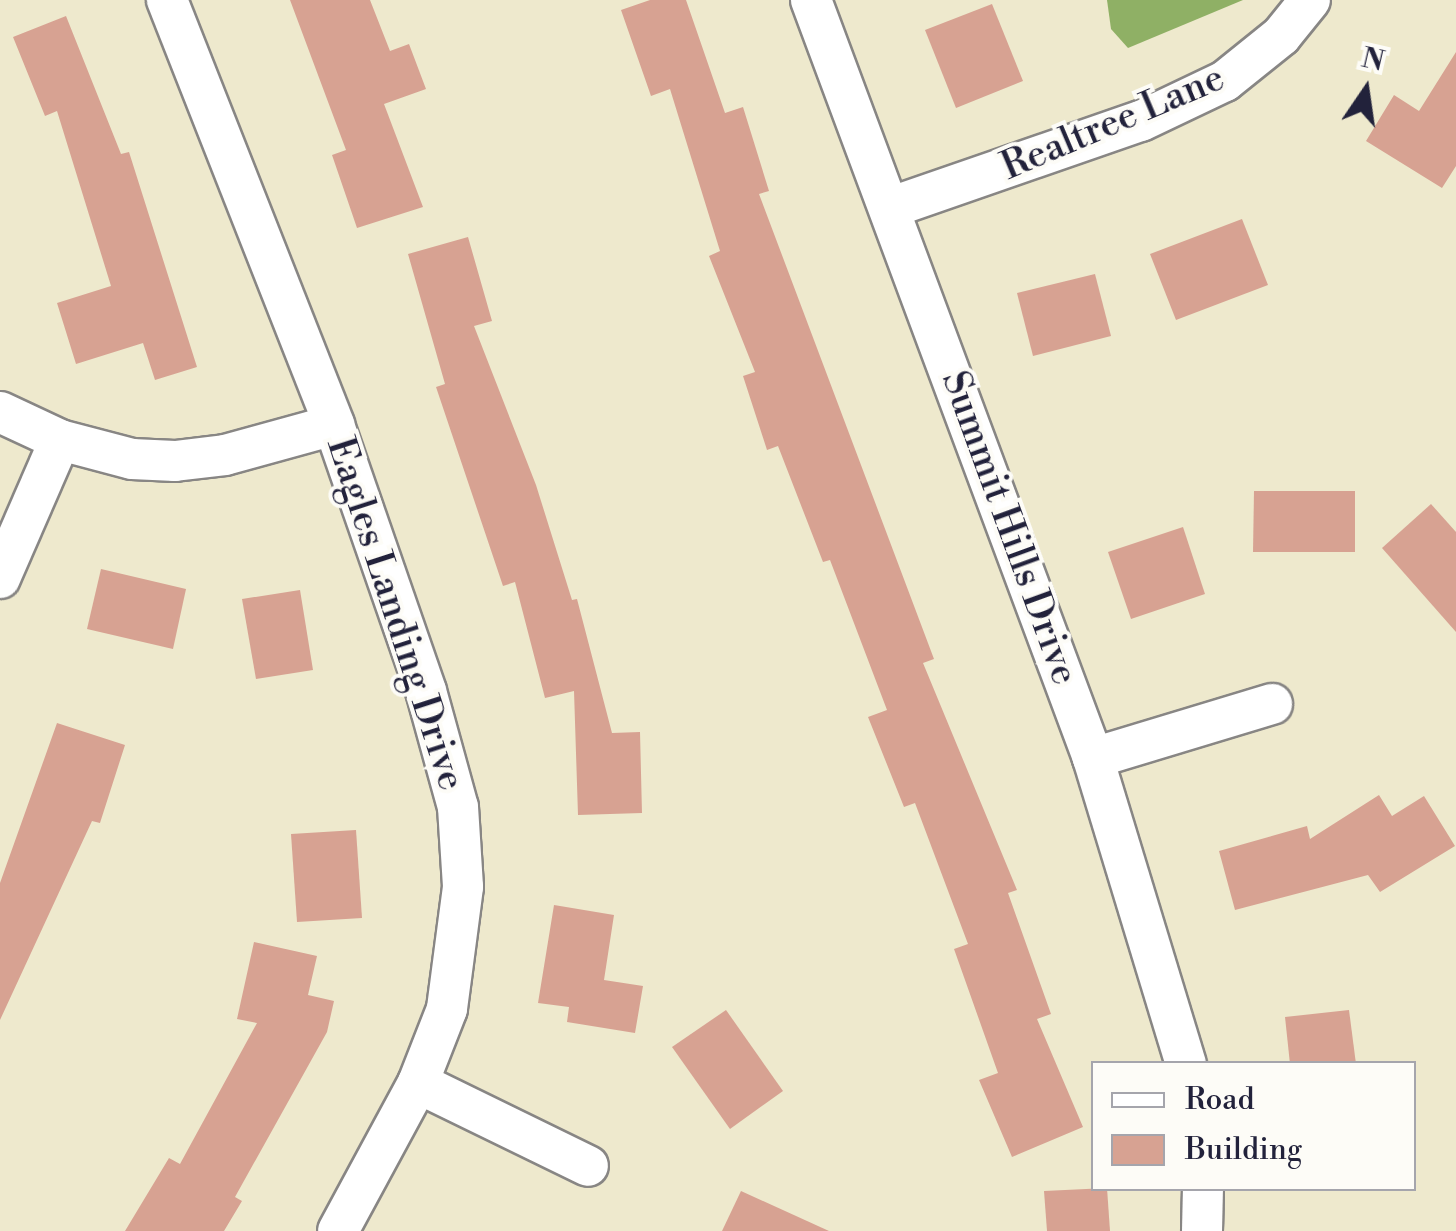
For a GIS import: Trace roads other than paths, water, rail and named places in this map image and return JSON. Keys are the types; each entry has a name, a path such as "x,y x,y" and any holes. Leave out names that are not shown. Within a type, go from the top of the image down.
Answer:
{"street":[{"name":"Eagles Landing Drive","path":"168,0 334,426 426,691 458,807 463,887 447,1009 418,1083 338,1231"},
{"name":"Summit Hills Drive","path":"812,0 892,207 1093,758 1185,1061"},
{"name":"Realtree Lane","path":"892,207 1141,120 1225,81 1281,36 1310,0"},
{"path":"0,412 60,440 132,458 176,461 225,455 334,426"},
{"path":"0,578 60,440"},
{"path":"1093,758 1272,704"},
{"path":"418,1083 588,1166"},
{"path":"1202,1231 1203,1191"}]}
